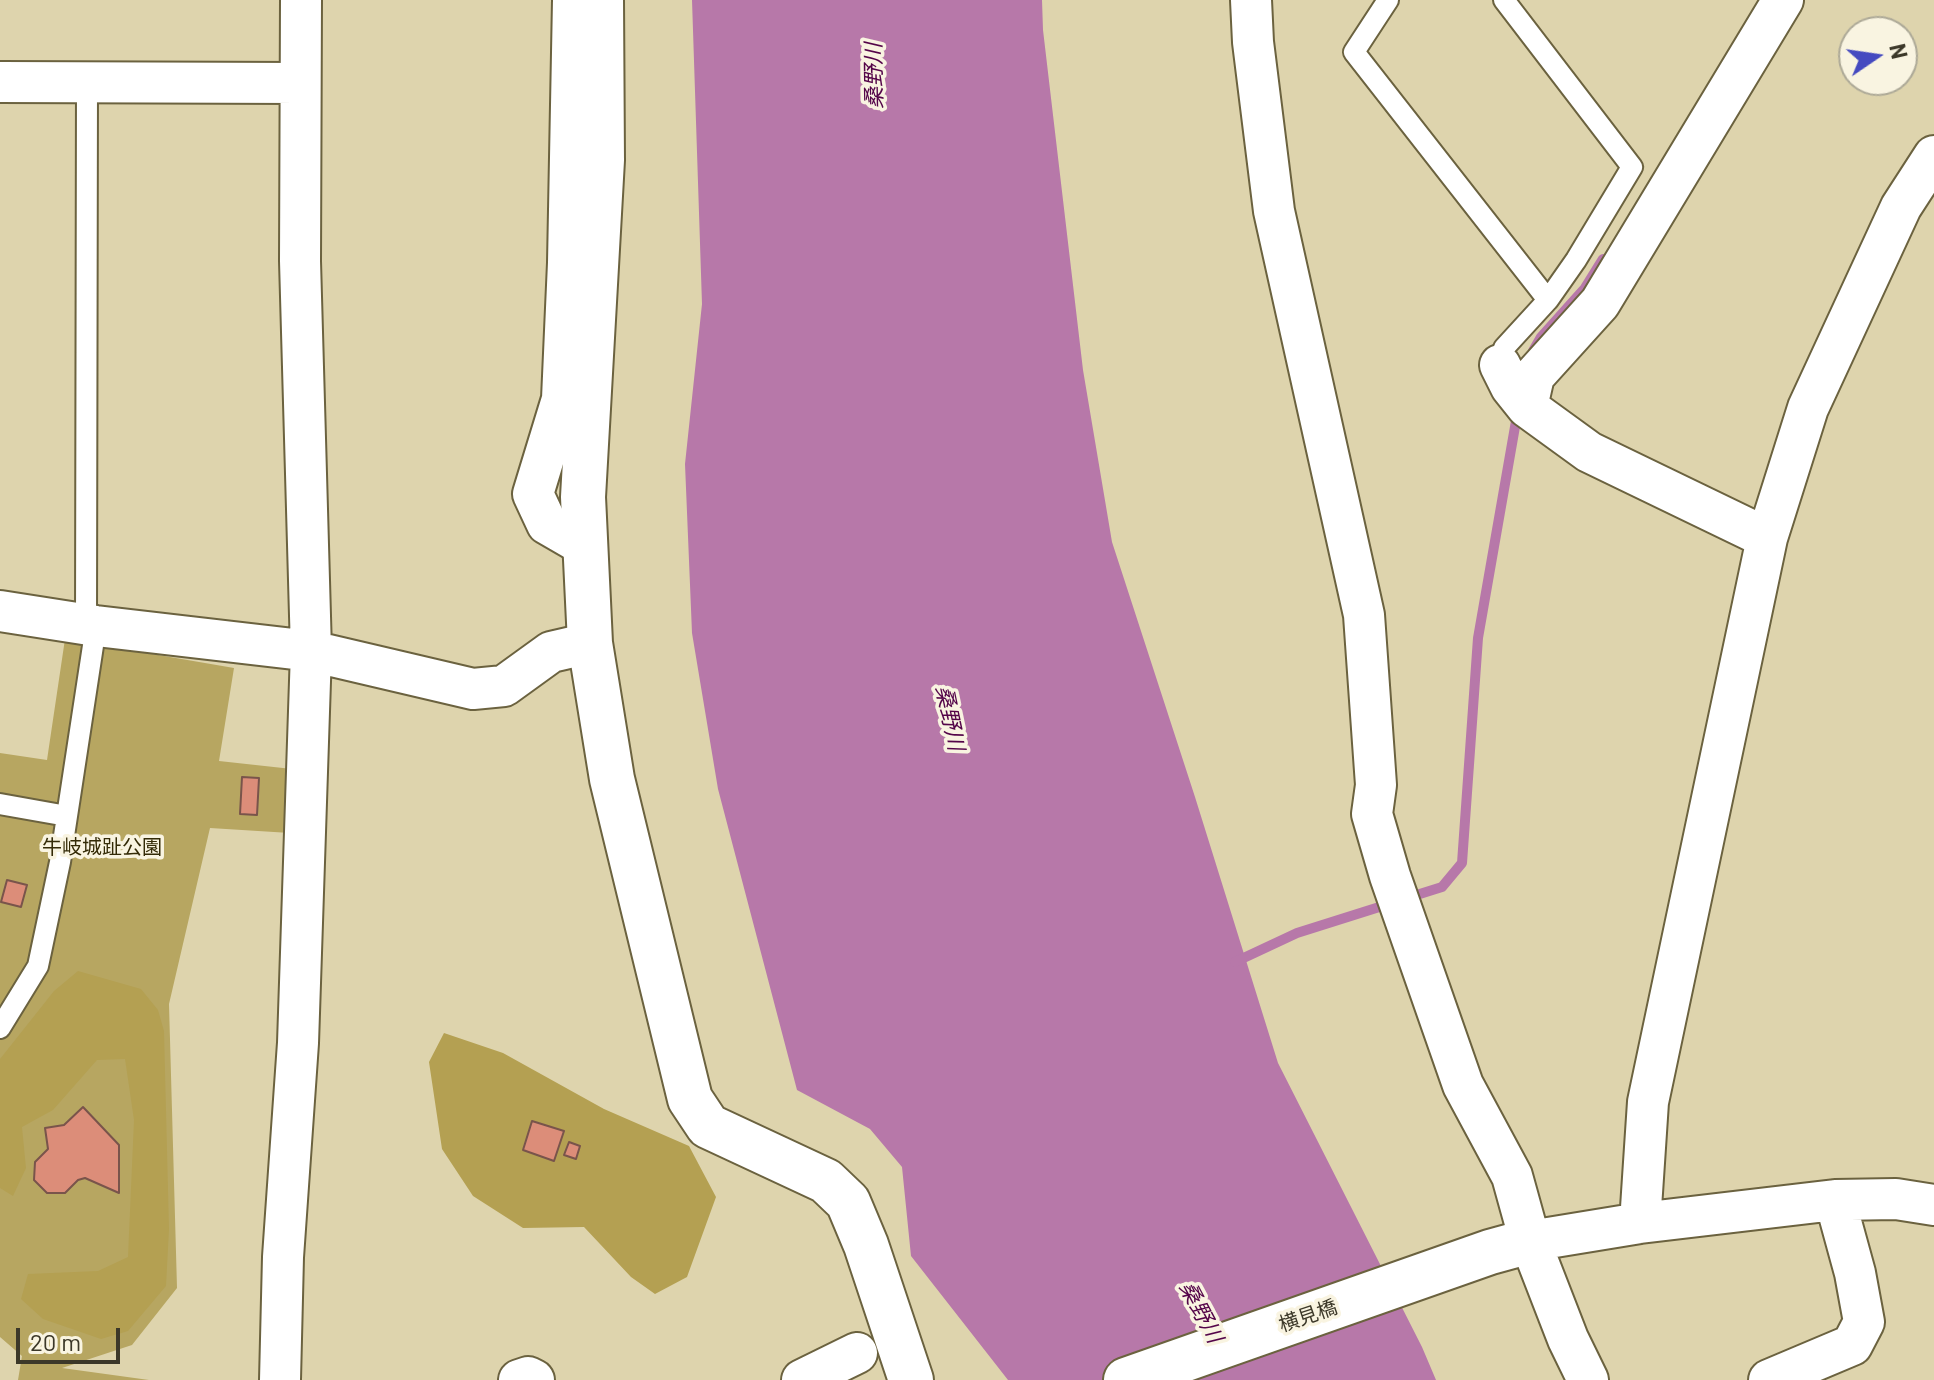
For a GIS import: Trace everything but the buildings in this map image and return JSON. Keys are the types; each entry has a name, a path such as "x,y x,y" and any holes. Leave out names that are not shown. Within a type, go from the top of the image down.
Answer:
{"street":[{"path":"280,1380 283,1257 297,1058 311,651 300,261 301,0"},
{"path":"573,0 562,399 533,494 547,524 585,546"},
{"path":"601,0 602,160 583,497 590,643 612,779 690,1099 708,1126 826,1181 848,1202 866,1245 911,1380"},
{"path":"1251,0 1253,42 1274,211 1364,615 1376,785 1372,814 1390,876 1463,1085 1512,1176 1510,1247 1568,1339 1588,1380"},
{"path":"1527,407 1534,376 1600,303 1783,0"},
{"path":"0,82 300,83"},
{"path":"1640,1223 1648,1102 1767,538 1808,408 1901,207 1934,156"},
{"path":"1500,365 1511,387 1527,407 1589,452 1767,538"},
{"path":"0,611 311,651 473,689 504,686 551,652 590,643"},
{"path":"1510,1247 1640,1223 1835,1200 1896,1199 1934,1205"},
{"path":"1769,1380 1852,1345 1864,1322 1855,1273 1835,1200"},
{"name":"横見橋","path":"1126,1380 1510,1247"},
{"path":"802,1380 857,1353"},
{"path":"519,1380 528,1377 534,1380"}],"lane":[{"path":"1388,0 1354,52 1548,300"},
{"path":"1500,365 1504,348 1548,300 1632,167 1504,0"},
{"path":"0,1028 38,966 60,862 91,625 87,83"},
{"path":"0,804 67,816"}],"green space":[{"name":"牛岐城趾公園","path":"65,639 234,668 219,761 292,769 290,833 210,828 169,1004 177,1288 132,1345 62,1368 149,1380 18,1380 22,1356 0,1337 0,753 47,760"}],"shaded area":[{"path":"78,971 141,989 158,1010 164,1031 169,1229 166,1286 128,1331 101,1339 43,1319 21,1299 28,1274 98,1271 128,1257 134,1120 125,1059 97,1060 53,1110 22,1127 26,1168 13,1196 0,1188 0,1059 54,991"},
{"path":"444,1033 503,1053 604,1109 689,1146 716,1197 687,1277 655,1294 631,1277 584,1227 523,1228 473,1196 442,1149 429,1062"}],"water":[{"name":"桑野川","path":"692,0 1042,0 1083,370 1112,542 1278,1063 1436,1380 1008,1380 911,1256 902,1167 870,1129 797,1090 718,789 692,633 685,464 702,304"}],"waterway":[{"path":"1533,351 1541,337 1585,288 1603,259"},
{"path":"1407,898 1442,887 1462,863 1478,638 1516,421"},
{"path":"1235,962 1297,933 1392,903"}]}
